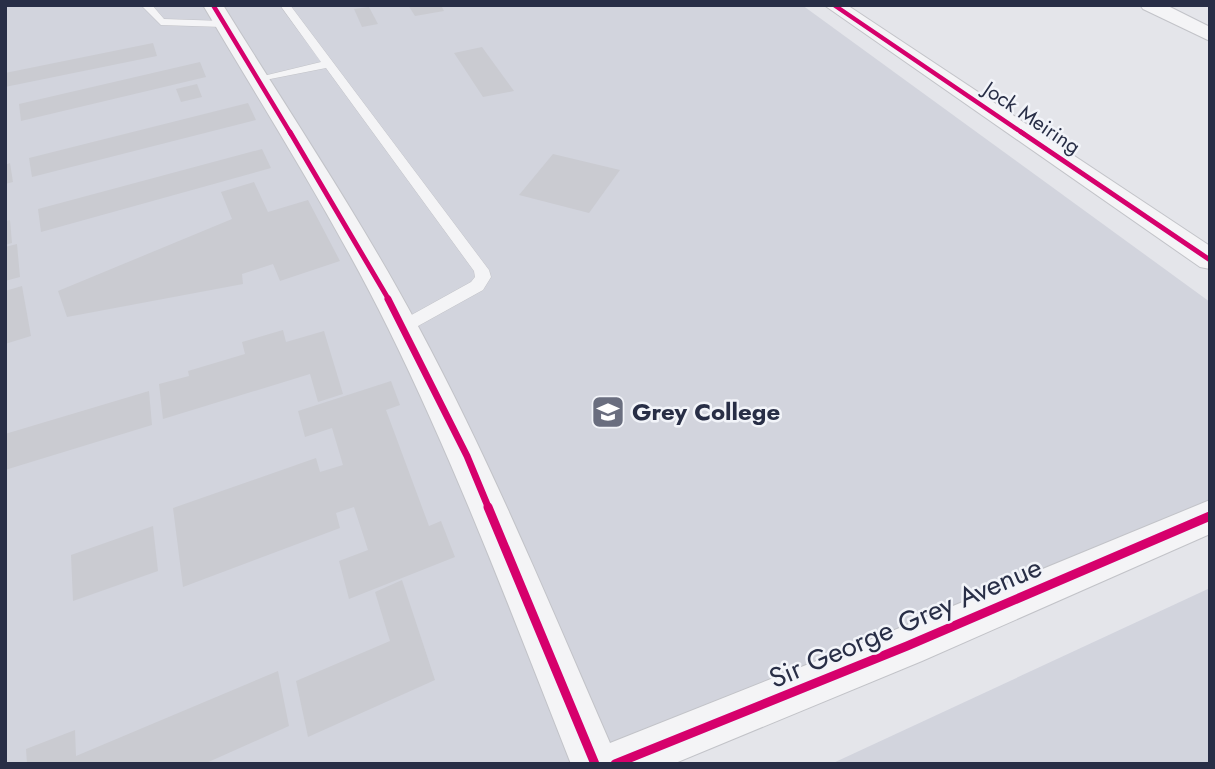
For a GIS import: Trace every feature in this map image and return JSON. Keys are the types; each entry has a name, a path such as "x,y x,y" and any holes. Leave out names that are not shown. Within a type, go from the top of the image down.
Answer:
{"street":[{"name":"Jock Meiring","path":"834,5 1210,260"},
{"path":"1150,5 1210,35"},
{"path":"218,15 369,264 467,456 595,764"},
{"name":"Sir George Grey Avenue","path":"615,764 907,646 1210,516"}],"lane":[{"path":"146,5 161,22 218,15"},
{"path":"285,5 481,270 482,277 477,286 402,327"},
{"path":"259,80 328,64"}],"shaded area":[{"name":"Grey College","path":"5,5 802,5 1210,302 1210,522 670,764 5,764"},
{"path":"1210,588 1210,764 831,764"}],"building":[{"path":"408,5 441,5 444,11 415,16"},
{"path":"369,7 378,24 362,27 354,9"},
{"path":"153,43 157,56 5,87 5,73"},
{"path":"482,47 514,91 483,97 454,53"},
{"path":"200,62 206,77 21,121 19,104"},
{"path":"197,84 202,97 181,102 176,89"},
{"path":"248,103 256,120 32,177 29,158"},
{"path":"262,149 271,168 41,232 38,209"},
{"path":"553,154 620,170 589,213 519,195"},
{"path":"10,163 13,182 5,184 5,165"},
{"path":"254,182 268,212 308,200 340,261 280,281 273,264 242,274 243,284 67,317 58,291 232,219 221,192"},
{"path":"10,220 12,243 5,245 5,221"},
{"path":"17,244 20,277 5,281 5,247"},
{"path":"22,286 31,336 5,344 5,291"},
{"path":"283,330 286,342 324,331 343,394 318,402 310,374 163,419 159,384 189,376 188,371 245,354 242,342"},
{"path":"391,381 400,405 386,410 429,526 441,521 455,557 349,599 339,561 368,550 354,507 336,513 340,528 183,587 173,508 316,458 320,472 343,465 332,428 305,437 298,411"},
{"path":"149,391 152,425 5,470 5,434"},
{"path":"153,526 158,571 73,601 71,555"},
{"path":"402,580 435,680 308,737 296,681 390,641 375,592"},
{"path":"278,671 289,726 204,764 27,764 26,749 75,730 76,756"}],"cycle path":[{"path":"213,5 369,264 403,327 467,456 595,764"},
{"path":"834,5 1210,260"},
{"path":"615,764 907,646 1210,516"}],"place":[{"name":"Grey College","path":"608,412"}]}
